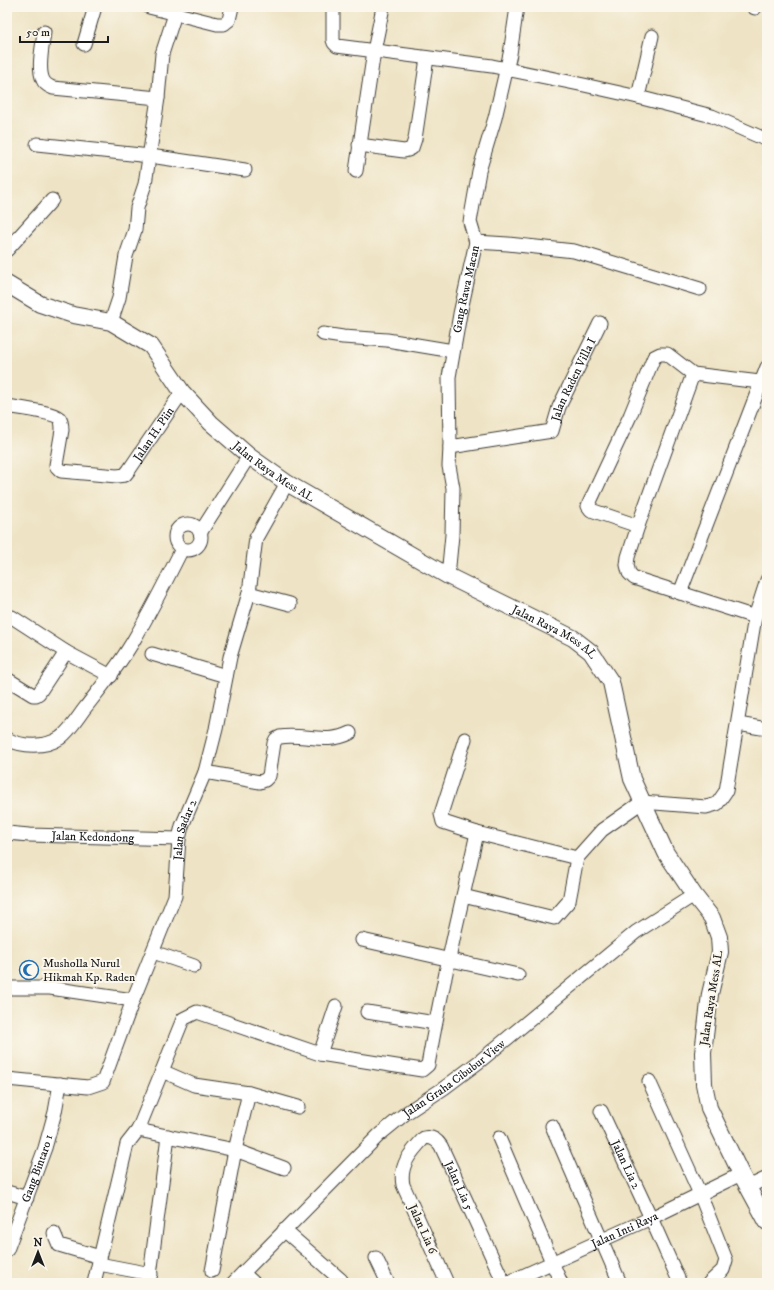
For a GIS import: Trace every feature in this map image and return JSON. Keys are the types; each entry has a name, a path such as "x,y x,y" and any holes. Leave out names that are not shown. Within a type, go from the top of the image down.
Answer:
{"street":[{"path":"84,44 95,7"},
{"path":"149,7 175,10 217,24 224,24 228,20 232,7"},
{"path":"333,7 332,32 334,44 374,51 492,66 638,97 712,116 767,140"},
{"path":"356,171 374,51 383,7"},
{"name":"Gang Rawa Macan","path":"448,576 452,536 452,488 449,466 449,377 476,242 470,222 472,207 479,171 495,118 507,69 517,7"},
{"path":"111,322 119,298 126,256 135,230 137,208 145,184 158,98 162,54 175,10"},
{"path":"44,32 40,68 46,85 53,88 158,98"},
{"path":"638,97 652,36"},
{"path":"359,145 404,150 412,148 415,139 427,58"},
{"path":"37,144 150,156 245,170"},
{"path":"7,250 52,200"},
{"path":"476,242 574,251 700,289"},
{"name":"Jalan Raya Mess AL","path":"7,284 40,304 73,315 111,322 151,346 182,392 210,423 249,456 287,483 448,576 573,638 591,652 611,682 632,779 642,802 666,853 694,895 712,918 719,937 720,952 710,994 703,1053 704,1084 709,1108 767,1222"},
{"name":"Jalan Raden Villa I","path":"450,447 552,431 559,407 600,323"},
{"path":"323,334 387,340 453,351"},
{"path":"638,526 591,510 588,506 630,416 654,357 660,354 667,354 693,374 760,382"},
{"path":"680,593 767,367"},
{"path":"693,374 628,557 627,565 629,573 634,578 755,617"},
{"name":"Jalan H. Piin","path":"7,406 54,414 60,419 62,430 56,465 61,472 117,476 125,475 182,392"},
{"path":"200,533 249,456"},
{"name":"Jalan Sadar 2","path":"7,1079 88,1087 103,1082 133,1000 175,896 179,839 182,826 205,772 216,729 230,657 249,593 256,538 287,483"},
{"path":"183,525 193,525 200,533 200,540 197,547 190,550 182,549 175,542 174,537 176,532 183,525"},
{"path":"7,739 13,742 28,745 39,745 53,742 60,738 111,676 135,639 182,549"},
{"path":"463,896 554,918 569,902 577,858 602,830 642,802 706,807 717,804 726,791 755,617 767,580"},
{"path":"249,593 290,604"},
{"path":"12,617 66,652 111,676"},
{"path":"7,679 33,695 36,695 39,693 66,652"},
{"path":"152,654 226,676"},
{"path":"738,724 767,729"},
{"path":"205,772 260,782 269,776 274,743 276,739 285,736 331,738 341,737 350,733"},
{"path":"466,739 441,814 443,822 477,833 577,858"},
{"name":"Jalan Kedondong","path":"7,832 29,835 179,839"},
{"path":"94,1283 127,1144 138,1130 183,1019 197,1012 320,1054 422,1070 428,1065 448,960 477,833"},
{"name":"Jalan Graha Cibubur View","path":"233,1283 392,1123 480,1061 636,932 694,895"},
{"path":"362,940 518,975"},
{"path":"153,952 194,966"},
{"path":"7,988 50,988 133,1000"},
{"path":"320,1054 336,1006"},
{"path":"367,1012 435,1023"},
{"path":"162,1071 194,1085 249,1093 298,1107"},
{"path":"649,1081 700,1194 726,1260 723,1270 709,1283"},
{"name":"Gang Bintaro 1","path":"7,1250 46,1148 60,1084"},
{"path":"212,1271 235,1150 249,1093"},
{"name":"Jalan Lia 2","path":"601,1112 680,1283"},
{"path":"552,1126 620,1283"},
{"path":"138,1130 235,1150 284,1168"},
{"path":"54,1233 59,1245 99,1261 150,1278 168,1136"},
{"name":"Jalan Lia 5","path":"402,1175 410,1154 424,1138 432,1138 436,1140 441,1146 505,1283"},
{"path":"499,1138 561,1283"},
{"name":"Jalan Lia 6","path":"402,1175 403,1185 447,1283"},
{"name":"Jalan Inti Raya","path":"505,1283 651,1218 700,1194 745,1180 767,1178"},
{"path":"7,1192 27,1198"},
{"path":"284,1230 341,1280"},
{"path":"376,1258 388,1283"},
{"path":"243,1273 254,1283"}],"place":[{"name":"Musholla Nurul Hikmah Kp. Raden","path":"29,970"}]}
